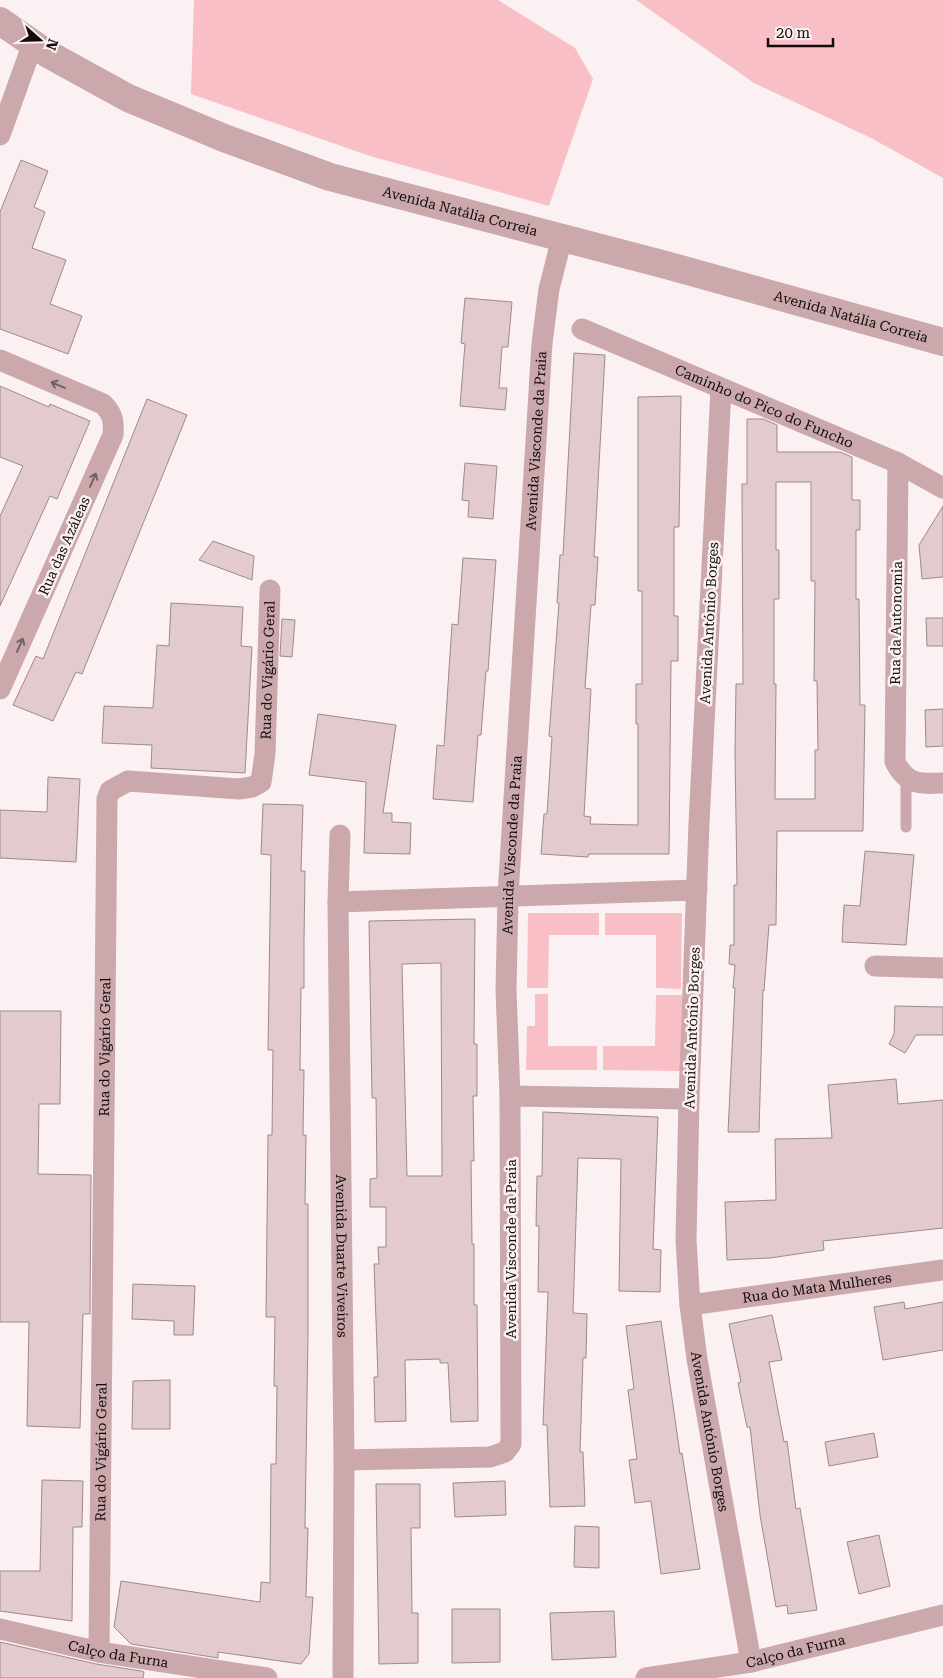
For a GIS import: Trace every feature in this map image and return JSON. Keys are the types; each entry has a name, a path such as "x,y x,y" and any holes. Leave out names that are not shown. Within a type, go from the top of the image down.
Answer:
{"street":[{"name":"Avenida Natália Correia","path":"0,21 77,71 128,98 224,138 330,177 943,342"},
{"path":"3,126 33,43"},
{"name":"Avenida Visconde da Praia","path":"344,1460 490,1457 505,1452 511,1444 510,1096 506,990 508,896 542,343 548,289 562,238"},
{"name":"Caminho do Pico do Funcho","path":"582,329 898,463 943,488"},
{"name":"Rua das Azáleas","path":"0,360 103,404 111,412 114,422 113,435 0,689"},
{"name":"Avenida António Borges","path":"721,389 697,890 686,1240 690,1305 699,1369 751,1662"},
{"name":"Rua da Autonomia","path":"898,463 895,762 906,778"},
{"name":"Rua do Vigário Geral","path":"100,1652 107,798 110,791 128,781 239,789 252,787 261,782 265,754 270,590"},
{"path":"906,778 917,783 943,782"},
{"name":"Avenida Duarte Viveiros","path":"340,835 338,902 344,1460 343,1678"},
{"path":"338,902 697,890"},
{"path":"875,966 943,968"},
{"path":"510,1096 689,1099"},
{"name":"Rua do Mata Mulheres","path":"690,1305 943,1270"},
{"name":"Calço da Furna","path":"646,1678 751,1662 943,1615"},
{"name":"Calço da Furna","path":"0,1629 100,1652 267,1678"}],"lane":[{"path":"906,778 906,827"}],"shaded area":[{"path":"194,0 498,0 575,48 593,79 549,206 370,156 191,94"},
{"path":"636,0 943,0 943,178 871,138 754,83"},
{"path":"528,913 599,913 599,935 549,935 548,988 527,988"},
{"path":"605,913 682,913 681,989 656,988 656,935 605,935"},
{"path":"535,994 548,994 548,1046 597,1046 597,1070 526,1070 527,1026 535,1026"},
{"path":"656,995 682,995 681,1071 603,1070 603,1046 655,1046"}],"building":[{"path":"21,160 48,171 34,207 45,212 32,248 66,260 50,304 82,316 68,354 0,329 0,212"},
{"path":"465,298 512,302 508,347 502,347 499,388 507,388 505,410 460,406 465,344 461,343"},
{"path":"574,353 605,355 594,557 598,557 595,605 591,605 585,688 591,689 584,816 591,817 590,824 638,825 636,684 642,684 642,591 638,591 638,397 681,396 679,527 674,527 674,616 678,616 678,661 671,661 669,854 589,854 588,857 541,854 544,814 547,814 552,737 549,736 559,603 557,603 560,555 563,555"},
{"path":"0,386 49,407 50,404 90,421 57,499 50,496 0,606 0,516 23,466 0,457"},
{"path":"147,399 187,415 82,674 76,672 53,721 13,705 36,656 43,659"},
{"path":"747,419 763,419 777,425 777,452 840,452 852,457 852,500 860,500 860,530 856,530 856,599 859,599 860,705 865,705 863,831 777,831 776,925 769,925 763,990 759,1132 728,1132 735,988 733,988 735,965 729,964 730,945 734,945 734,885 737,885 736,684 743,684 742,484 747,484","holes":["776,482 811,482 811,581 815,581 814,681 817,681 818,750 815,750 815,799 775,799 776,684 774,684 774,599 779,599 779,550 776,550"]},
{"path":"465,463 497,466 493,519 468,517 469,501 462,500"},
{"path":"943,506 943,577 922,579 919,545"},
{"path":"213,541 254,556 252,580 199,560"},
{"path":"463,558 496,560 488,671 486,671 481,735 478,735 473,802 433,799 437,745 444,746 452,624 458,625"},
{"path":"171,603 243,607 241,646 252,647 245,773 151,768 152,745 102,743 104,706 153,708 157,645 169,646"},
{"path":"926,618 943,618 943,646 927,646"},
{"path":"282,619 295,620 292,657 280,656"},
{"path":"943,709 943,746 926,747 925,710"},
{"path":"318,714 396,725 383,813 392,813 392,822 411,823 410,854 364,853 366,782 309,775"},
{"path":"48,777 80,779 76,862 0,858 0,810 47,812"},
{"path":"263,804 303,805 301,871 305,871 304,988 301,988 300,1070 304,1070 303,1135 306,1135 305,1204 308,1204 305,1528 308,1528 306,1597 313,1597 309,1654 301,1664 218,1652 218,1658 131,1644 114,1627 121,1581 260,1602 261,1582 270,1583 271,1464 276,1464 277,1386 274,1386 275,1317 266,1317 268,1135 272,1135 273,1050 268,1050 271,855 261,854"},
{"path":"865,851 914,855 906,945 842,942 844,905 860,906"},
{"path":"475,919 474,1044 477,1044 477,1096 473,1096 474,1161 471,1161 474,1305 477,1305 478,1421 451,1422 448,1363 440,1363 440,1359 405,1360 406,1421 375,1422 374,1377 378,1377 374,1264 379,1264 378,1247 386,1247 386,1207 370,1207 370,1179 377,1178 376,1098 372,1098 369,921","holes":["441,963 442,1176 407,1176 402,964"]},
{"path":"895,1006 943,1007 943,1035 916,1035 905,1053 889,1044 894,1034"},
{"path":"0,1011 61,1011 60,1104 39,1104 38,1174 91,1175 90,1314 83,1314 80,1428 27,1426 29,1322 0,1322"},
{"path":"896,1079 898,1104 943,1100 943,1228 823,1241 824,1250 770,1258 727,1260 725,1202 776,1200 775,1139 832,1138 828,1085"},
{"path":"543,1112 658,1117 653,1249 661,1250 660,1292 619,1291 621,1159 578,1158 573,1313 587,1314 586,1358 583,1358 580,1452 583,1452 585,1506 550,1507 547,1425 543,1425 548,1292 538,1292 539,1226 536,1226 537,1176 542,1176"},
{"path":"133,1284 195,1286 193,1335 174,1335 174,1321 132,1319"},
{"path":"904,1302 905,1309 943,1302 943,1350 883,1360 874,1307"},
{"path":"772,1315 782,1360 769,1362 784,1442 787,1441 796,1509 800,1508 817,1610 788,1614 787,1605 776,1607 760,1515 750,1427 747,1427 738,1383 741,1382 729,1324"},
{"path":"661,1321 680,1454 682,1453 700,1569 661,1574 651,1501 635,1503 629,1460 637,1459 628,1390 634,1389 626,1326"},
{"path":"170,1380 170,1429 132,1429 133,1381"},
{"path":"874,1433 878,1457 829,1466 825,1442"},
{"path":"42,1480 83,1481 82,1527 73,1527 72,1621 0,1611 0,1571 40,1571"},
{"path":"505,1481 506,1515 455,1517 453,1483"},
{"path":"376,1484 420,1484 420,1528 411,1528 412,1613 418,1613 418,1663 379,1664"},
{"path":"575,1526 599,1527 599,1568 574,1567"},
{"path":"879,1535 890,1586 859,1594 847,1542"},
{"path":"452,1609 500,1609 500,1662 452,1663"},
{"path":"614,1611 616,1657 552,1660 550,1613"},
{"path":"0,1642 96,1664 141,1671 144,1672 143,1678 0,1678"}]}
